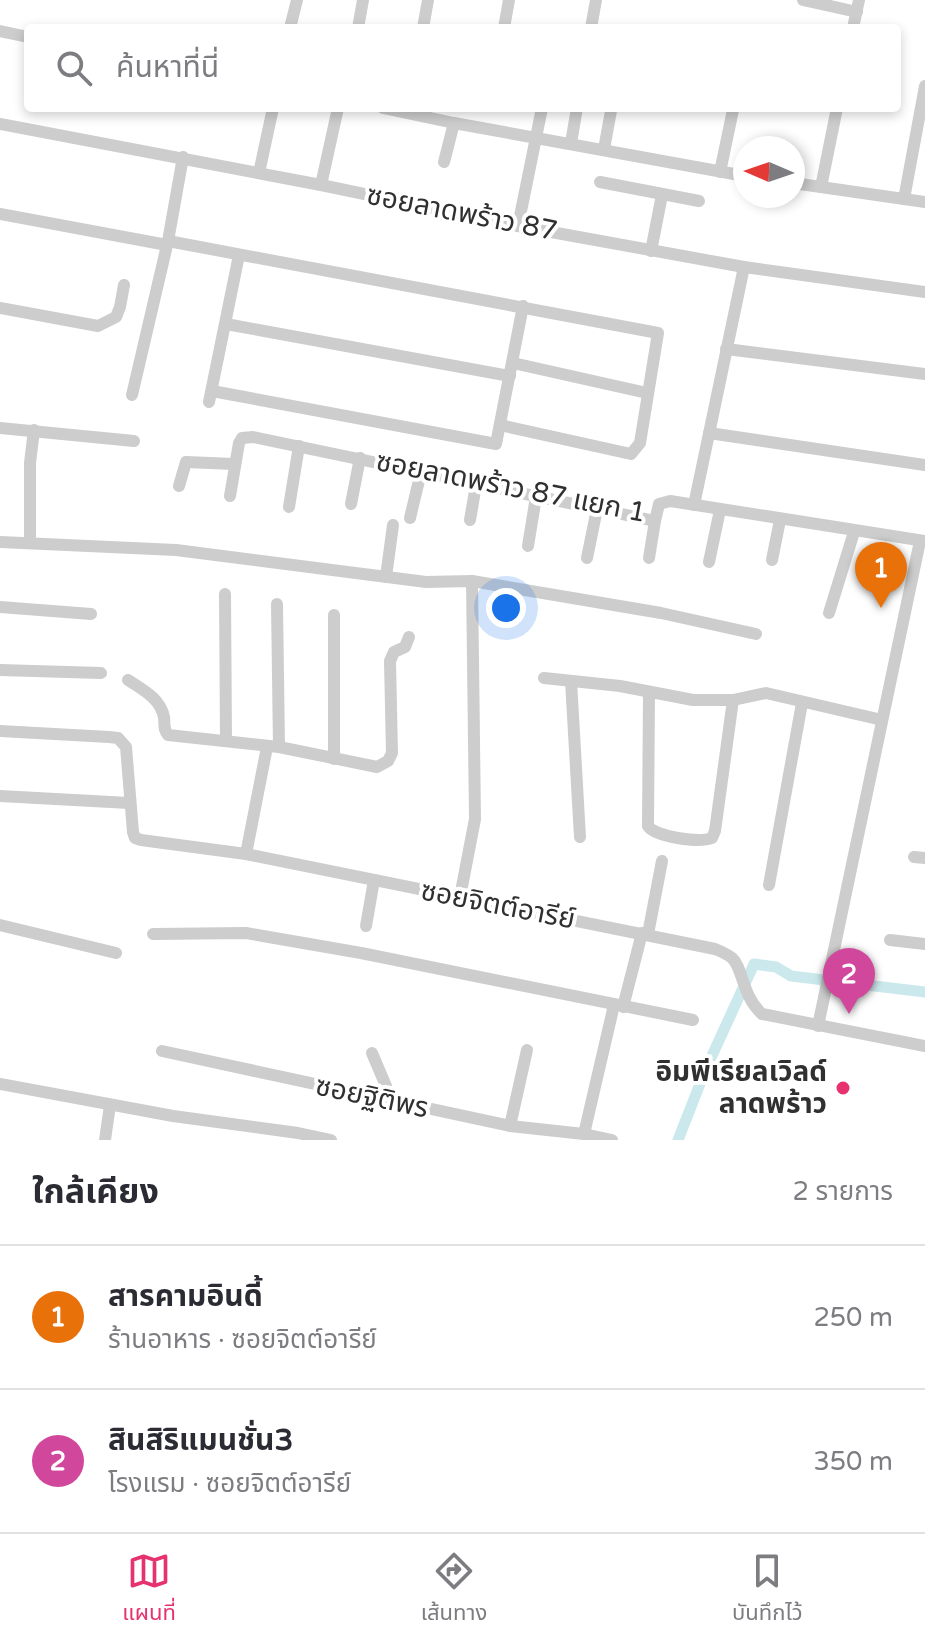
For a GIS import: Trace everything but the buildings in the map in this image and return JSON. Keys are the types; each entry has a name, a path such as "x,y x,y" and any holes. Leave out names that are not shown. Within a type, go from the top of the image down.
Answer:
{"street":[{"path":"291,24 297,0"},
{"path":"362,24 363,0"},
{"path":"424,24 428,0"},
{"path":"505,24 509,0"},
{"path":"592,24 596,0"},
{"path":"803,0 858,6"},
{"path":"0,31 24,36"},
{"path":"904,199 925,86"},
{"path":"259,173 272,112"},
{"path":"321,185 337,112"},
{"path":"402,112 733,174"},
{"path":"518,226 541,112"},
{"path":"571,143 576,112"},
{"path":"604,149 611,112"},
{"path":"720,172 733,112"},
{"path":"821,187 836,112"},
{"path":"444,162 454,123"},
{"name":"ซอยลาดพร้าว 87","path":"0,124 183,157 651,251 925,292"},
{"path":"132,395 183,157"},
{"path":"600,182 699,201"},
{"path":"805,185 925,202"},
{"path":"651,251 662,195"},
{"path":"0,214 523,306 658,333 640,443 631,454 500,425"},
{"path":"239,255 211,396 496,444 523,306"},
{"path":"694,505 744,267"},
{"path":"0,308 98,326 116,317 124,285"},
{"path":"226,324 510,376"},
{"path":"726,349 925,374"},
{"path":"513,363 647,393"},
{"path":"0,428 134,441"},
{"path":"30,543 30,463 34,430"},
{"path":"709,433 925,465"},
{"name":"ซอยลาดพร้าว 87 แยก 1","path":"234,464 239,443 246,437 655,521 659,504 663,502 923,541"},
{"path":"289,507 299,446"},
{"path":"351,504 360,458"},
{"path":"179,486 186,462 234,464 230,496"},
{"path":"410,518 421,472"},
{"path":"470,520 476,485"},
{"path":"528,546 536,497"},
{"path":"587,558 597,509"},
{"path":"709,562 720,510"},
{"path":"772,560 780,520"},
{"path":"649,558 655,521"},
{"path":"386,577 393,525"},
{"path":"829,613 854,532"},
{"path":"818,1026 923,541"},
{"path":"0,542 176,550 426,582 472,581 661,613 756,634"},
{"path":"460,897 475,819 472,581"},
{"path":"225,594 226,741"},
{"path":"246,854 273,747 277,604"},
{"path":"0,607 91,614"},
{"path":"334,615 334,759"},
{"path":"128,680 155,698 162,710 164,731 168,735 273,747 377,767 388,761 392,753 390,661 394,652 405,647 409,637"},
{"path":"0,670 101,673"},
{"path":"544,678 620,686 693,700 733,700 766,693 882,720"},
{"path":"571,681 580,837"},
{"path":"649,692 648,826 654,833 702,841 712,838 715,831 733,700"},
{"path":"769,885 802,703"},
{"path":"0,731 118,738 126,747 129,803 0,796"},
{"name":"ซอยจิตต์อารีย์","path":"129,803 133,832 135,838 141,840 246,854 715,949 738,965 753,1006 762,1014 925,1046"},
{"path":"584,1134 618,1006 645,933 662,861"},
{"path":"366,926 374,880"},
{"path":"0,925 116,953"},
{"path":"153,934 246,933 693,1020"},
{"path":"890,940 925,944"},
{"path":"510,1126 527,1050"},
{"name":"ซอยฐิติพร","path":"162,1051 510,1126 612,1140"},
{"path":"372,1053 386,1086 387,1100"},
{"path":"0,1084 259,1134 298,1133 331,1140"},
{"path":"105,1140 110,1105"}],"waterway":[{"path":"678,1140 705,1071 754,964 776,967 791,976 925,992"}],"place":[{"name":"สารคามอินดี้","path":"881,608"},
{"name":"สินสิริแมนชั่น3","path":"849,1014"},
{"name":"อิมพีเรียลเวิลด์ ลาดพร้าว","path":"843,1088"}]}
